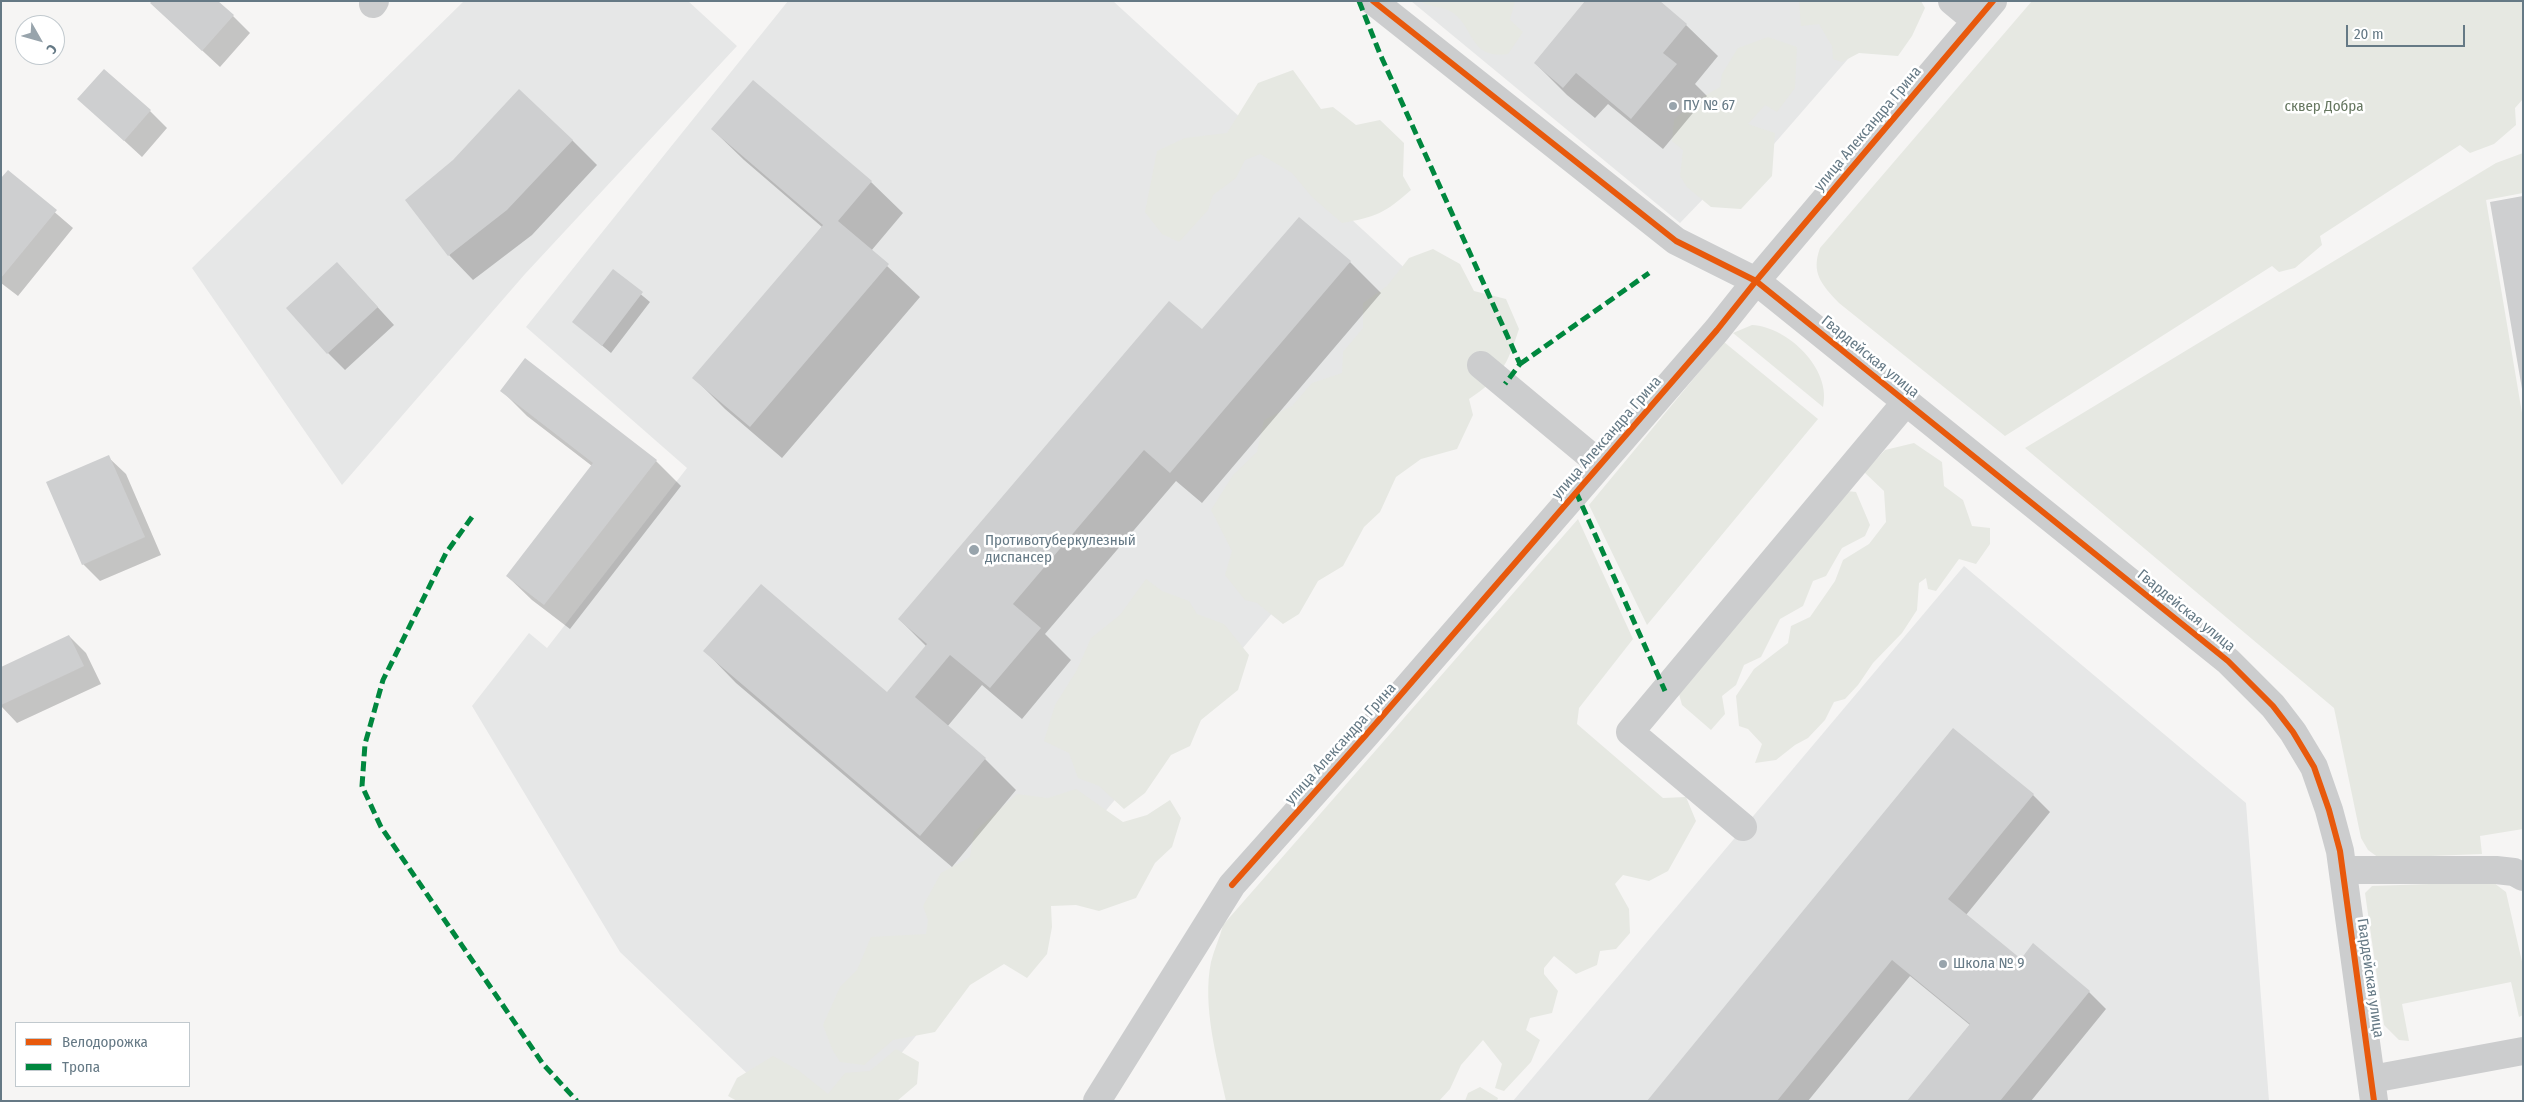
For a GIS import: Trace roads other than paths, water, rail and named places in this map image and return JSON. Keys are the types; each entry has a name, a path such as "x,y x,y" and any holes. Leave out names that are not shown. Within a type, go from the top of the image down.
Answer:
{"street":[{"name":"Гвардейская улица","path":"1373,1 1676,241 1756,281 2228,661 2272,706 2314,766 2340,851 2373,1090"},
{"path":"1952,1 1985,11"},
{"name":"улица Александра Грина","path":"1096,1101 1232,885 1372,729 1717,330 1756,281 1985,11"},
{"path":"1481,365 1600,464"},
{"path":"1743,828 1630,732 1906,402"},
{"path":"2342,870 2496,870 2514,872 2523,877"},
{"path":"2373,1090 2523,1051"}],"place":[{"name":"ПУ № 67","path":"1673,106"},
{"name":"Противотуберкулезный диспансер","path":"974,550"},
{"name":"Школа № 9","path":"1943,964"}],"park label":[{"name":"сквер Добра","path":"2324,107"}]}
